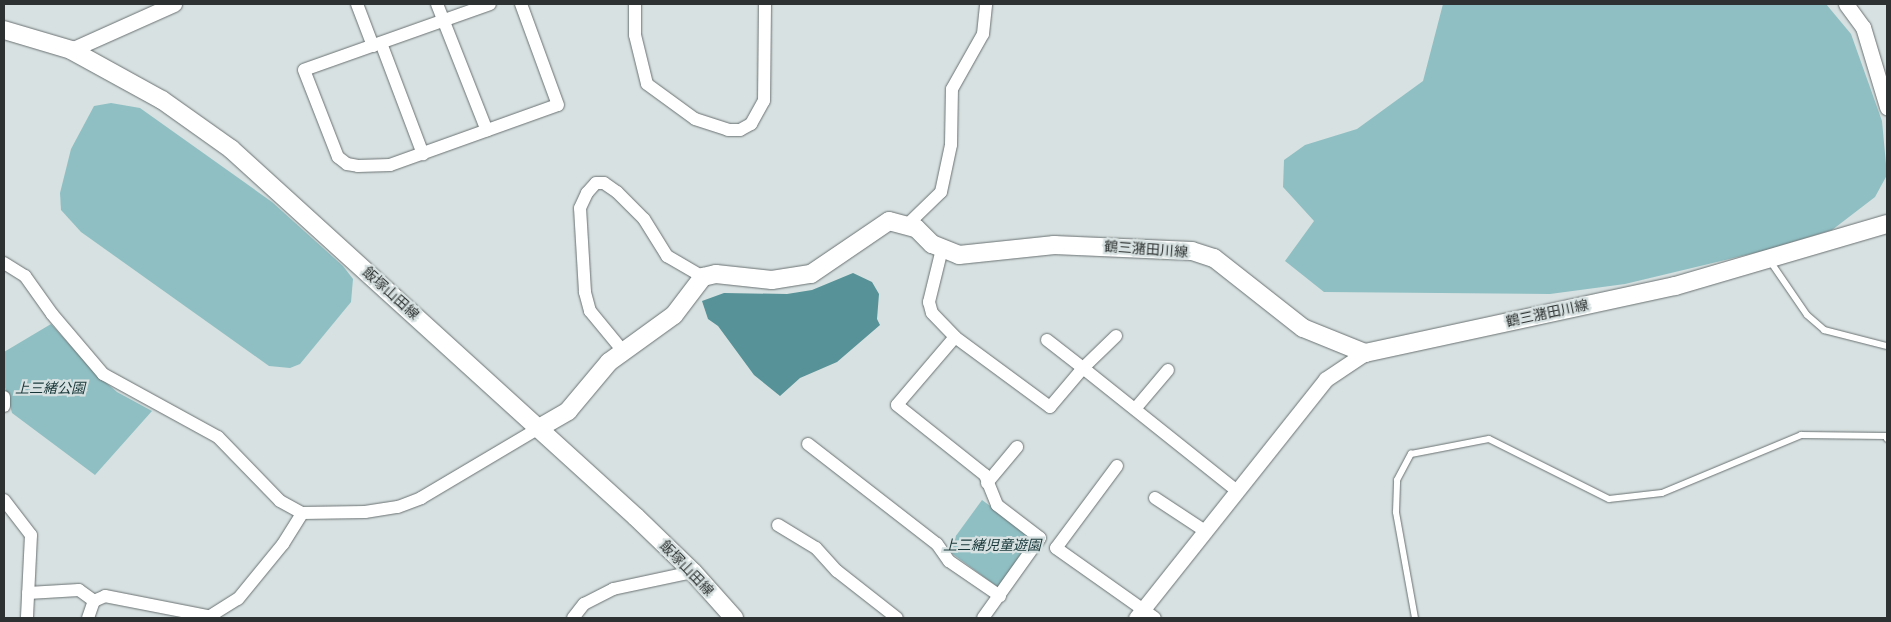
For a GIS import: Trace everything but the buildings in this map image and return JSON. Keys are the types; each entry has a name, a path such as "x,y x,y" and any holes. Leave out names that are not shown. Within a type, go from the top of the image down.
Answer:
{"main road":[{"name":"飯塚山田線","path":"4,30 71,50 162,100 231,149 539,428 693,572 734,618"},
{"path":"539,428 568,412 609,362 674,315 703,277 716,274 772,280 810,274 882,224 890,221 907,224"},
{"name":"鶴三潴田川線","path":"907,224 942,249 959,255 1054,245 1192,251 1214,258 1303,328 1365,353 1674,286 1769,260 1887,224"}],"street":[{"path":"71,50 174,4"},
{"path":"357,4 377,44 423,154"},
{"path":"436,4 488,131"},
{"path":"490,4 304,70 338,157 347,164 373,167 423,154 558,105 523,9 534,4"},
{"path":"635,4 635,35 647,84 692,117 713,127 728,130 740,130 751,124 764,101 765,4"},
{"path":"907,224 940,192 951,145 952,89 983,34 986,4"},
{"path":"1846,4 1863,27 1887,107"},
{"path":"623,351 590,311 585,292 580,208 586,193 596,183 604,183 618,192 644,219 667,256 703,277"},
{"path":"942,249 929,302 932,313 955,337 1050,407 1083,368 1116,336"},
{"path":"4,263 25,276 103,374 218,437 280,501 302,513 365,512 398,507 421,498 539,428"},
{"path":"955,337 897,405 985,476 997,505 1040,538 983,618"},
{"path":"1047,340 1237,491"},
{"path":"1117,466 1056,548 1145,615 1205,531 1326,379 1365,353"},
{"path":"1135,410 1168,370"},
{"path":"4,397 4,406"},
{"path":"808,444 937,544 949,561 1000,596"},
{"path":"987,483 1017,447"},
{"path":"1155,498 1205,531"},
{"path":"4,500 31,535 27,618"},
{"path":"94,601 113,596 207,617 238,599 282,544 302,513"},
{"path":"778,525 816,548 837,571 897,618"},
{"path":"573,618 584,604 613,589 693,572"},
{"path":"28,593 79,590 94,601"},
{"path":"88,618 94,601"}],"lane":[{"path":"1769,260 1807,315 1824,330 1887,346"},
{"path":"1415,618 1396,512 1396,480 1411,454 1489,438 1609,499 1662,493 1801,435 1886,436 1887,439"}],"green space":[{"path":"1443,4 1826,4 1851,34 1882,121 1887,175 1875,197 1832,230 1767,250 1625,284 1550,294 1324,292 1285,261 1314,221 1283,187 1284,160 1305,145 1357,129 1423,81"},
{"path":"111,103 140,108 272,202 343,266 353,279 351,302 300,364 290,368 269,366 81,232 61,210 60,193 71,149 94,106"},
{"name":"上三緒公園","path":"51,324 97,375 117,392 152,411 95,475 12,413 4,384 4,352"},
{"name":"上三緒児童遊園","path":"982,500 1035,539 1000,588 946,549"}],"shaded area":[{"path":"853,273 872,282 879,294 877,319 880,325 837,362 800,378 780,396 754,375 718,326 708,319 702,301 724,293 787,294 812,290"}]}
